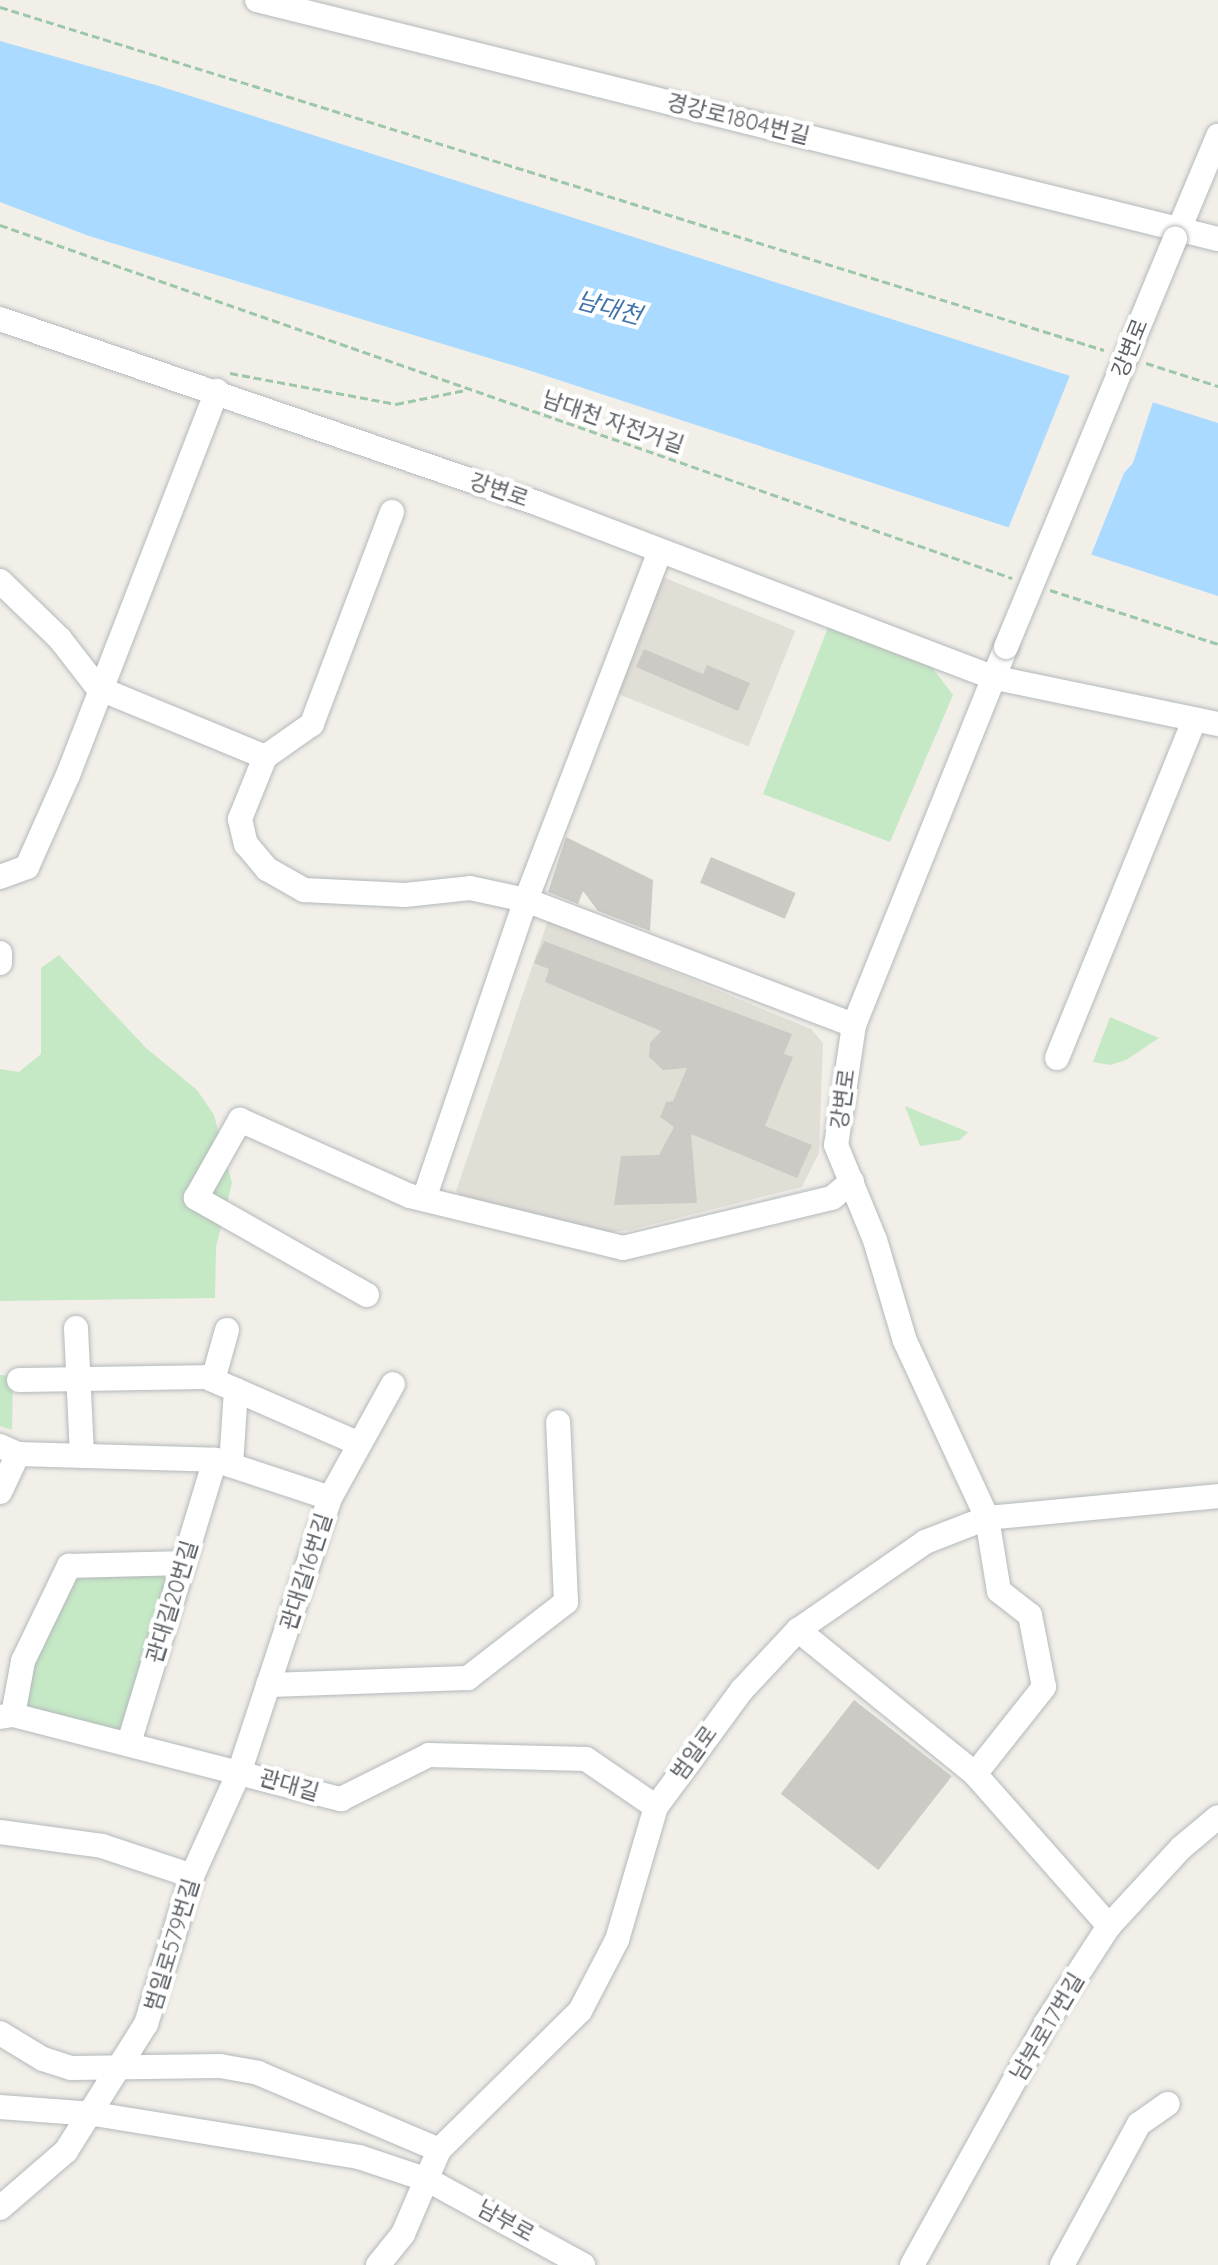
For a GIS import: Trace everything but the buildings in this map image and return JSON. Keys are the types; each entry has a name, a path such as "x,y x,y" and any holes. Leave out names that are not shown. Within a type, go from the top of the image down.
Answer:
{"street":[{"name":"경강로1804번길","path":"257,0 1177,233 1218,239"},
{"name":"강변로","path":"975,1774 1044,1687 1030,1615 999,1591 987,1518 905,1341 852,1181 836,1145 854,1025 991,677 1218,136"},
{"name":"강변로","path":"0,319 212,389 539,504 659,553 756,585 991,677 1206,722"},
{"path":"0,877 27,867 68,775 212,389"},
{"path":"392,512 312,724 265,757 240,819 246,844 267,869 294,884 326,894 405,895 470,888 526,900 854,1025"},
{"path":"424,1199 526,900 659,553"},
{"path":"0,581 60,639 98,688 265,757"},
{"path":"1057,1058 1206,722"},
{"path":"0,953 0,963"},
{"path":"367,1295 196,1198 240,1120 424,1199 623,1248 832,1198 852,1181"},
{"path":"76,1328 82,1456"},
{"path":"213,1380 227,1330"},
{"path":"19,1380 213,1380 359,1444"},
{"name":"관대길16번길","path":"240,1770 330,1498 393,1384"},
{"name":"관대길20번길","path":"129,1743 184,1563 223,1463 236,1390"},
{"path":"268,1685 468,1678 566,1602 558,1422"},
{"path":"0,1492 9,1450 223,1463 330,1498"},
{"name":"범일로","path":"378,2265 403,2234 439,2150 556,2037 594,1989 617,1940 656,1807 742,1690 798,1630 925,1542 987,1518 1218,1496"},
{"path":"7,1716 23,1661 69,1566 184,1563"},
{"path":"798,1630 975,1774 1109,1926"},
{"name":"관대길","path":"7,1716 240,1770 341,1799 429,1755 586,1759 656,1807"},
{"name":"범일로579번길","path":"0,2208 66,2151 126,2064 146,2024 192,1876 240,1770"},
{"name":"남부로17번길","path":"912,2265 1046,2023 1109,1926 1181,1848 1217,1820"},
{"path":"0,1832 102,1846 192,1876"},
{"path":"0,2033 43,2059 71,2068 126,2064 220,2066 258,2073 439,2150"},
{"path":"1062,2265 1139,2124 1168,2104"},
{"path":"0,2107 94,2114 359,2157 428,2180"},
{"name":"남부로","path":"428,2180 583,2265"}],"path":[{"path":"0,7 1106,351"},
{"name":"남대천 자전거길","path":"0,225 1020,581"},
{"path":"1136,360 1218,386"},
{"path":"212,389 224,372 396,404 470,389"},
{"path":"1035,586 1218,644"}],"shaded area":[{"path":"660,576 795,631 749,747 613,692"},
{"path":"548,920 811,1029 823,1043 819,1153 802,1187 630,1230 593,1234 468,1209 456,1191"}],"green space":[{"path":"829,625 928,662 953,695 890,842 763,794"},
{"path":"59,955 146,1048 197,1090 214,1115 232,1183 216,1247 215,1298 0,1301 0,1069 19,1072 41,1054 41,968"},
{"path":"1110,1017 1159,1038 1126,1060 1110,1065 1093,1062"},
{"path":"905,1106 968,1132 960,1140 920,1146"},
{"path":"0,1375 13,1376 12,1430 0,1426"},
{"path":"184,1563 129,1743 13,1715 69,1566"}],"water":[{"name":"남대천","path":"0,41 159,86 1218,423 1218,596 525,369 89,236 0,202"}],"pier":[{"path":"1071,373 1154,399 1133,463 1124,473 1091,555 1008,529"}]}
